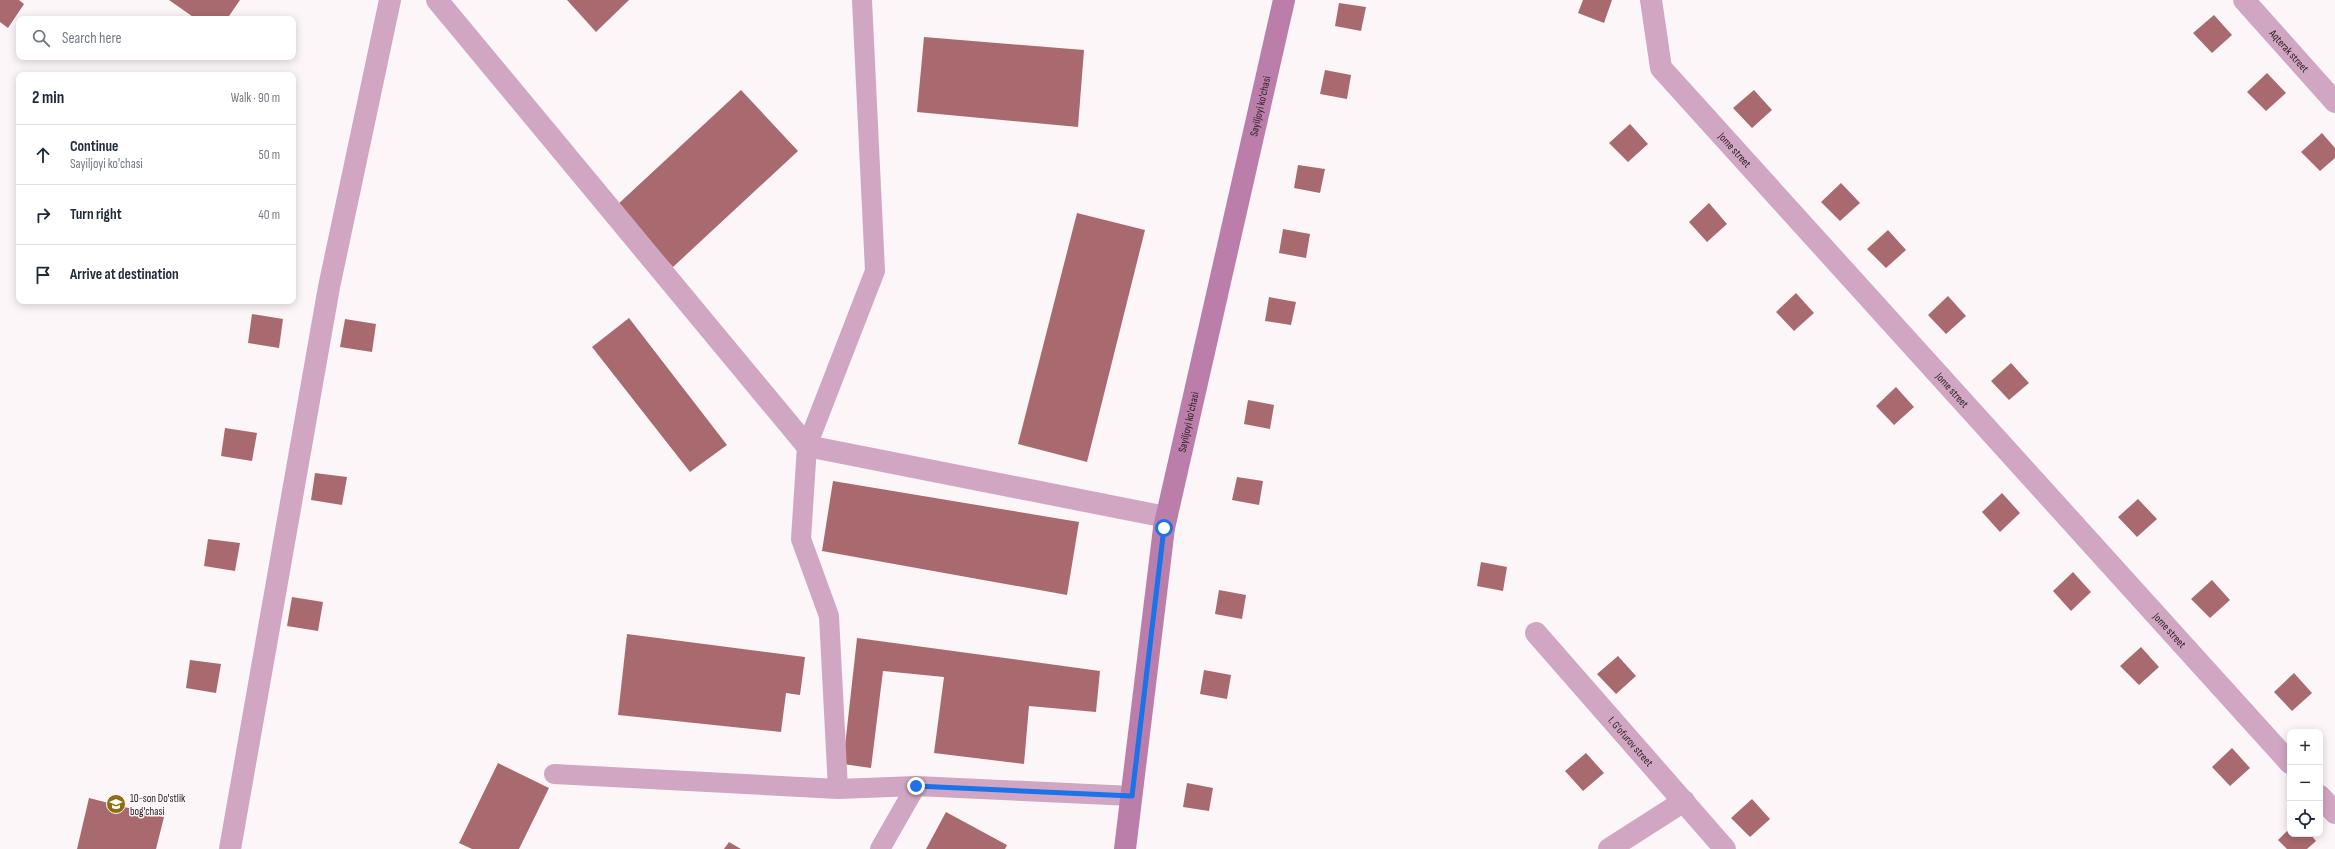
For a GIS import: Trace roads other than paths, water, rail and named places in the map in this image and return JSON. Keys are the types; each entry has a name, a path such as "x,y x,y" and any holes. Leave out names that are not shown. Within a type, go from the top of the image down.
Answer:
{"main road":[{"name":"Sayiljoyi ko'chasi","path":"1125,849 1166,517 1284,0"}],"street":[{"path":"230,849 329,286 390,0"},
{"path":"437,0 807,446 1166,517"},
{"name":"Jome street","path":"1651,0 1661,68 2287,760"},
{"name":"Aqterak street","path":"2244,0 2335,102"},
{"name":"I. G'ofurov street","path":"1536,633 1684,800 1725,849"},
{"path":"2323,799 2335,813"},
{"path":"1609,849 1684,800"}],"lane":[{"path":"838,789 828,616 801,539 807,446 875,271 862,0"},
{"path":"554,774 838,789 916,786 1132,796"},
{"path":"880,849 916,786"}],"place":[{"name":"10-son Do'stlik bog'chasi","path":"116,804"}]}
